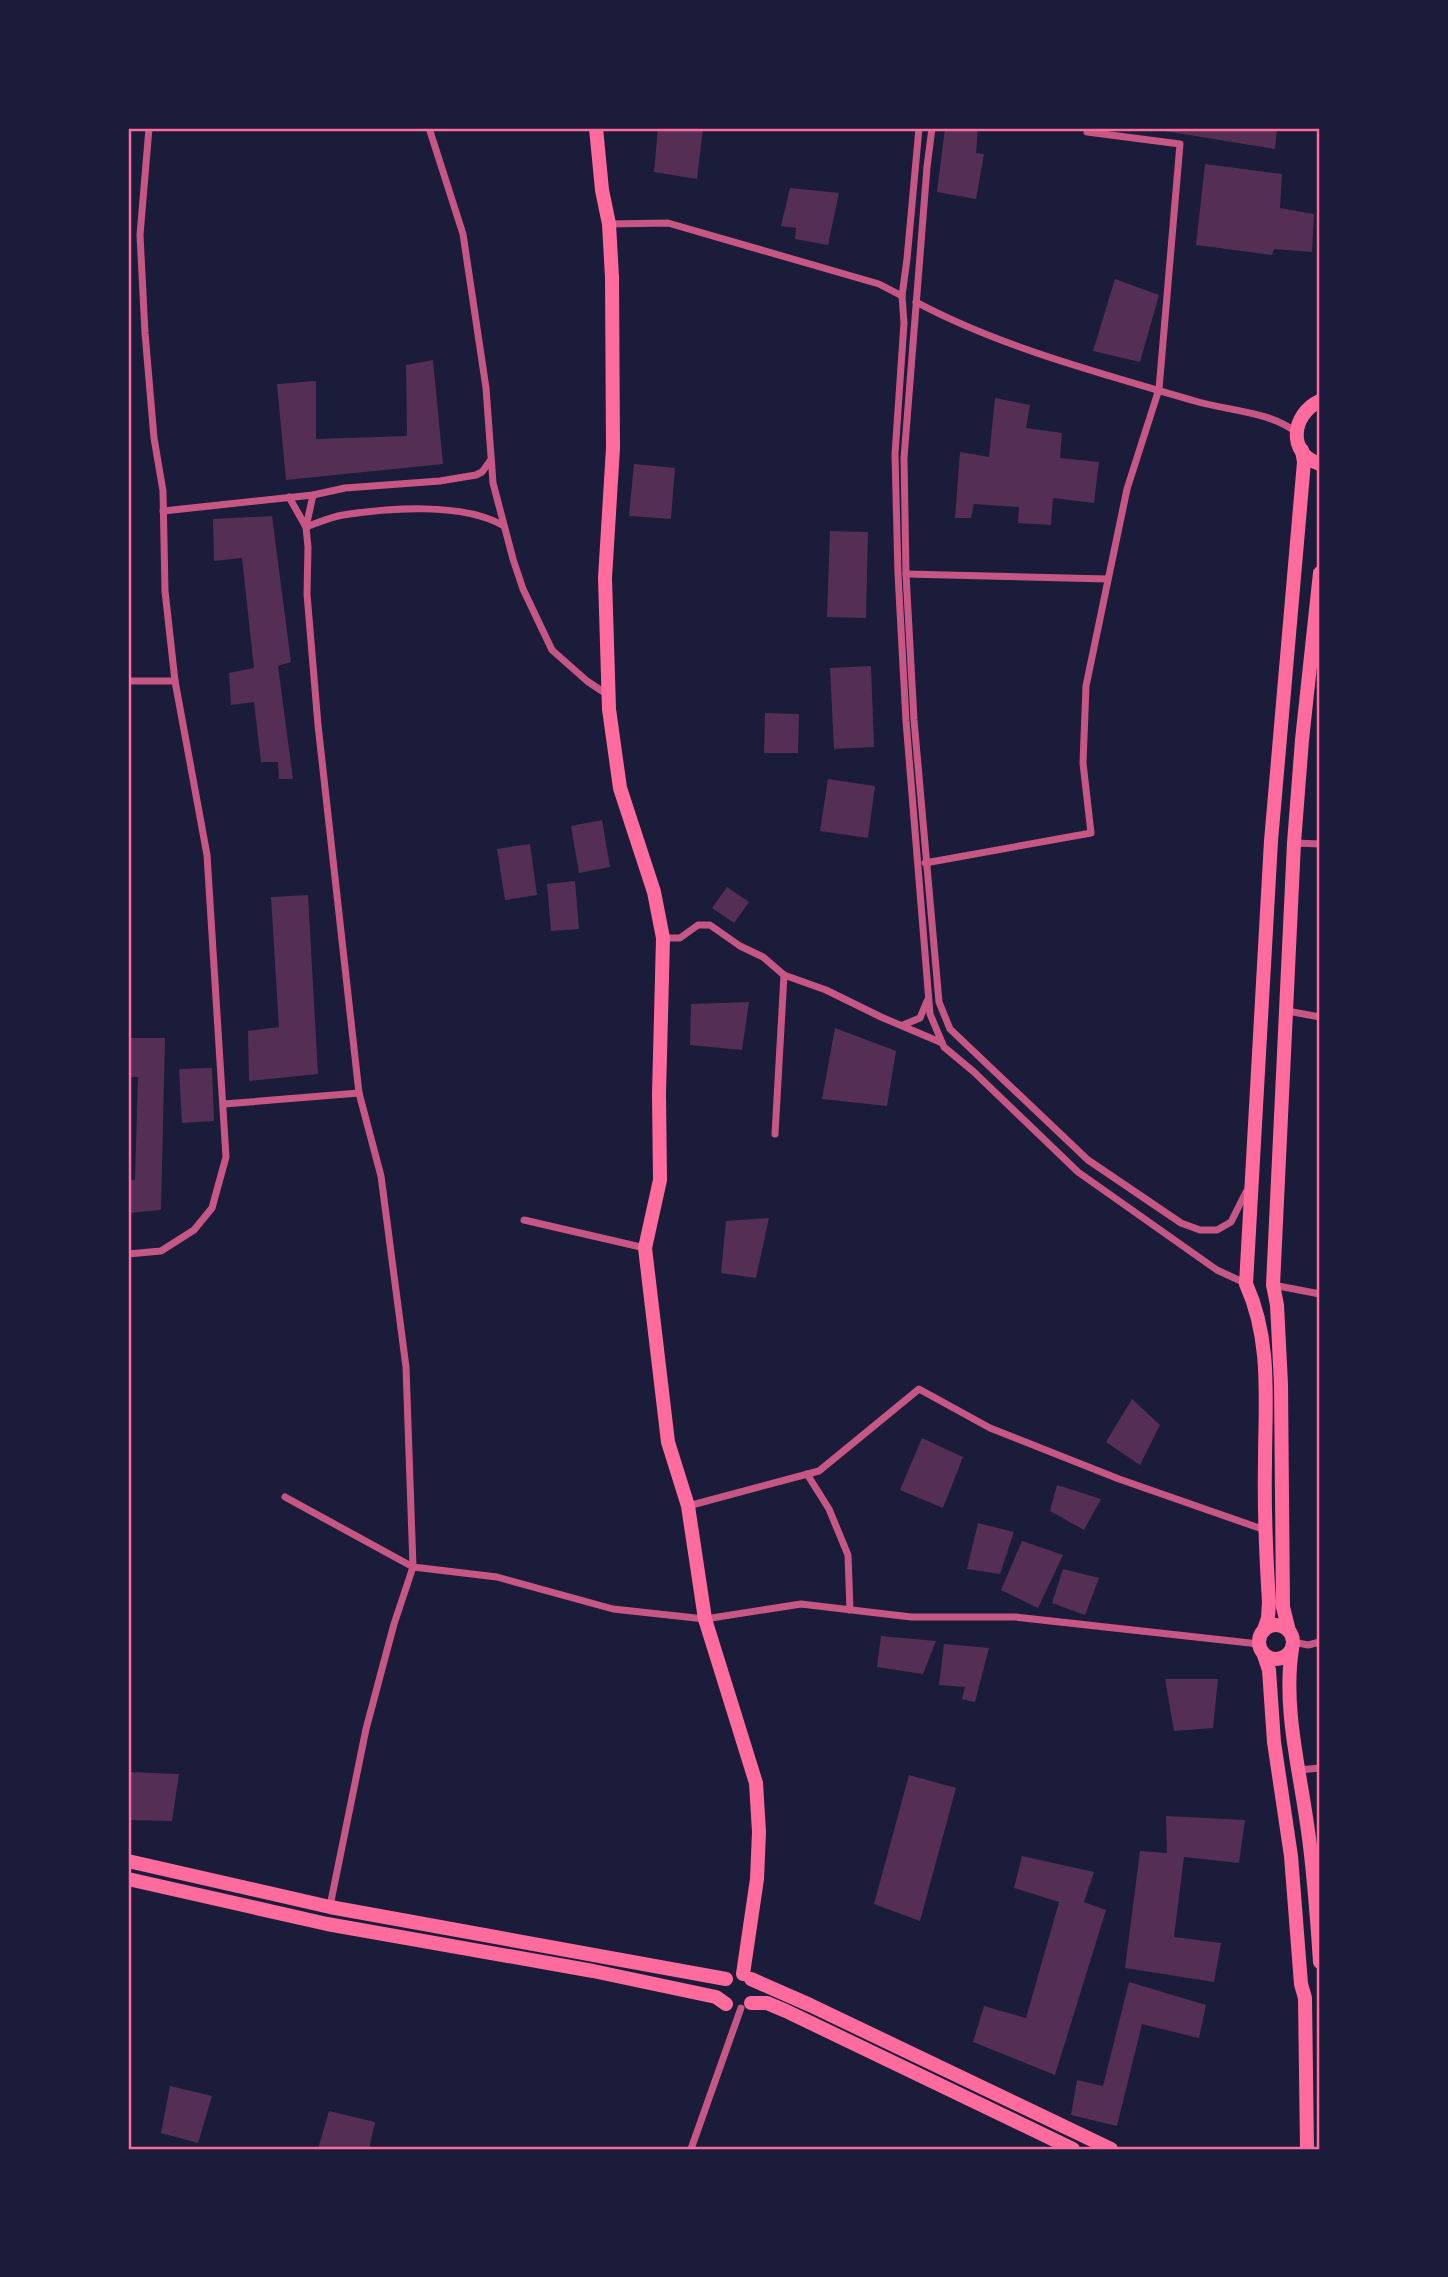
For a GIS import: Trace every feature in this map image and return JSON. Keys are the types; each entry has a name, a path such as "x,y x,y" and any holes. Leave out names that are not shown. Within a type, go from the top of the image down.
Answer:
{"main road":[{"path":"596,128 602,190 609,224 612,277 613,448 605,578 608,695 620,788 654,892 663,938 660,1180 645,1248 668,1441 688,1506 705,1619 755,1783 759,1832 747,1977 755,1991 746,2006"},
{"path":"1307,2149 1304,1998 1291,1856 1274,1742 1269,1670 1262,1643 1269,1602 1264,1353 1261,1323 1246,1284 1271,842 1304,462 1296,432 1305,411 1320,401"},
{"path":"1301,450 1320,464"},
{"path":"1320,573 1294,843 1273,1285 1277,1306 1281,1384 1283,1607 1291,1640 1290,1692 1318,1912 1320,1962"},
{"path":"1274,1625 1284,1627 1291,1640 1289,1654 1278,1659 1269,1658 1262,1643 1274,1625"},
{"path":"128,1861 330,1907 726,1979"},
{"path":"128,1879 327,1924 615,1975 716,1997 726,2004 746,2006 766,2003 1073,2149"},
{"path":"726,2004 721,1993 726,1979 731,1975 747,1977 1111,2149"}],"street":[{"path":"128,1254 161,1251 194,1230 212,1208 226,1157 207,855 175,681 164,591 163,511 145,332 140,235 149,128"},
{"path":"429,128 463,234 486,388 493,483 523,589 552,650 587,681 608,695"},
{"path":"919,128 902,296 904,323 895,454 898,574 906,721 928,1000 942,1045"},
{"path":"932,128 926,167 905,438 906,574 925,863 939,1002 950,1029 1088,1160 1181,1223 1200,1230 1217,1230 1231,1222 1252,1179"},
{"path":"925,863 1091,833 1083,763 1086,686 1127,489 1159,389 1180,144 1087,132"},
{"path":"609,224 668,223 879,284 902,296"},
{"path":"916,302 944,317 1023,347 1206,404 1271,417 1296,432"},
{"path":"163,511 313,495 345,488 440,481 476,475 491,459"},
{"path":"313,495 306,527 309,547 307,594 318,725 359,1093 381,1176 406,1367 413,1567 394,1624 366,1730 330,1907"},
{"path":"289,497 306,527"},
{"path":"306,527 340,515 414,510 455,511 481,516 504,526"},
{"path":"906,574 1107,579"},
{"path":"128,681 175,681"},
{"path":"1294,843 1320,844"},
{"path":"663,938 680,938 698,925 710,925 740,946 763,957 784,975 826,990 942,1045 974,1072 1078,1172 1217,1270 1246,1284"},
{"path":"775,1134 784,975"},
{"path":"902,1025 920,1018 928,1000"},
{"path":"1287,1011 1320,1017"},
{"path":"224,1104 359,1093"},
{"path":"524,1220 645,1248"},
{"path":"1273,1285 1320,1294"},
{"path":"688,1506 819,1471 919,1389 990,1428 1119,1479 1266,1531"},
{"path":"807,1474 829,1509 848,1555 850,1610"},
{"path":"285,1497 413,1567 497,1577 613,1609 705,1619 801,1604 911,1617 1015,1617 1262,1643"},
{"path":"1291,1640 1308,1645 1320,1642"},
{"path":"1299,1770 1320,1768"},
{"path":"691,2149 746,2006"}],"building":[{"path":"658,128 703,128 697,179 654,172"},
{"path":"945,128 978,128 976,153 984,154 976,199 937,192"},
{"path":"1146,128 1277,128 1275,149"},
{"path":"1205,164 1282,174 1280,208 1314,214 1312,252 1274,249 1272,255 1196,245"},
{"path":"790,188 839,193 828,245 795,239 796,228 781,226"},
{"path":"1115,279 1159,295 1140,362 1093,351"},
{"path":"433,360 443,464 286,480 277,384 316,381 316,439 407,436 406,365"},
{"path":"995,398 1030,405 1026,428 1062,433 1060,458 1099,462 1094,503 1053,498 1051,525 1018,523 1019,507 974,504 971,518 955,518 960,452 989,457"},
{"path":"634,464 675,468 671,519 629,516"},
{"path":"272,516 291,662 278,666 293,779 279,779 278,762 261,762 254,702 231,705 229,673 254,668 242,558 214,561 213,519"},
{"path":"830,531 868,532 866,618 827,617"},
{"path":"871,666 874,747 834,749 830,668"},
{"path":"765,713 799,714 798,753 764,753"},
{"path":"828,779 875,786 868,838 820,831"},
{"path":"602,820 610,867 579,873 571,826"},
{"path":"530,844 537,895 505,900 497,849"},
{"path":"575,881 579,929 551,931 547,884"},
{"path":"727,887 749,902 734,923 712,908"},
{"path":"308,895 318,1074 249,1081 248,1031 279,1027 271,897"},
{"path":"749,1002 742,1050 690,1045 691,1004"},
{"path":"835,1028 896,1051 887,1106 822,1099"},
{"path":"128,1038 165,1038 161,1210 128,1213 128,1180 135,1180 138,1077 128,1077"},
{"path":"212,1068 214,1121 182,1123 179,1069"},
{"path":"769,1218 756,1278 721,1273 726,1221"},
{"path":"1132,1399 1160,1425 1140,1465 1106,1442"},
{"path":"922,1438 963,1457 943,1508 900,1490"},
{"path":"1057,1485 1101,1499 1084,1530 1050,1511"},
{"path":"978,1523 1014,1532 1000,1574 967,1569"},
{"path":"1022,1541 1063,1555 1038,1608 1001,1590"},
{"path":"1063,1569 1099,1578 1085,1615 1052,1603"},
{"path":"881,1636 936,1641 923,1674 877,1667"},
{"path":"944,1644 989,1648 975,1702 962,1699 965,1687 939,1685"},
{"path":"1165,1679 1218,1679 1213,1728 1174,1731"},
{"path":"128,1772 179,1774 172,1821 128,1820"},
{"path":"909,1775 956,1788 920,1921 874,1904"},
{"path":"1166,1816 1245,1820 1239,1863 1184,1857 1174,1937 1221,1943 1214,1982 1125,1968 1140,1851 1167,1853"},
{"path":"1022,1856 1094,1872 1084,1902 1106,1910 1055,2075 973,2042 984,2006 1026,2018 1059,1902 1014,1888"},
{"path":"1129,1982 1206,2005 1199,2038 1142,2024 1117,2126 1071,2115 1077,2080 1103,2086"},
{"path":"170,2086 212,2096 198,2143 161,2133"},
{"path":"329,2111 375,2122 369,2149 318,2149"}]}
